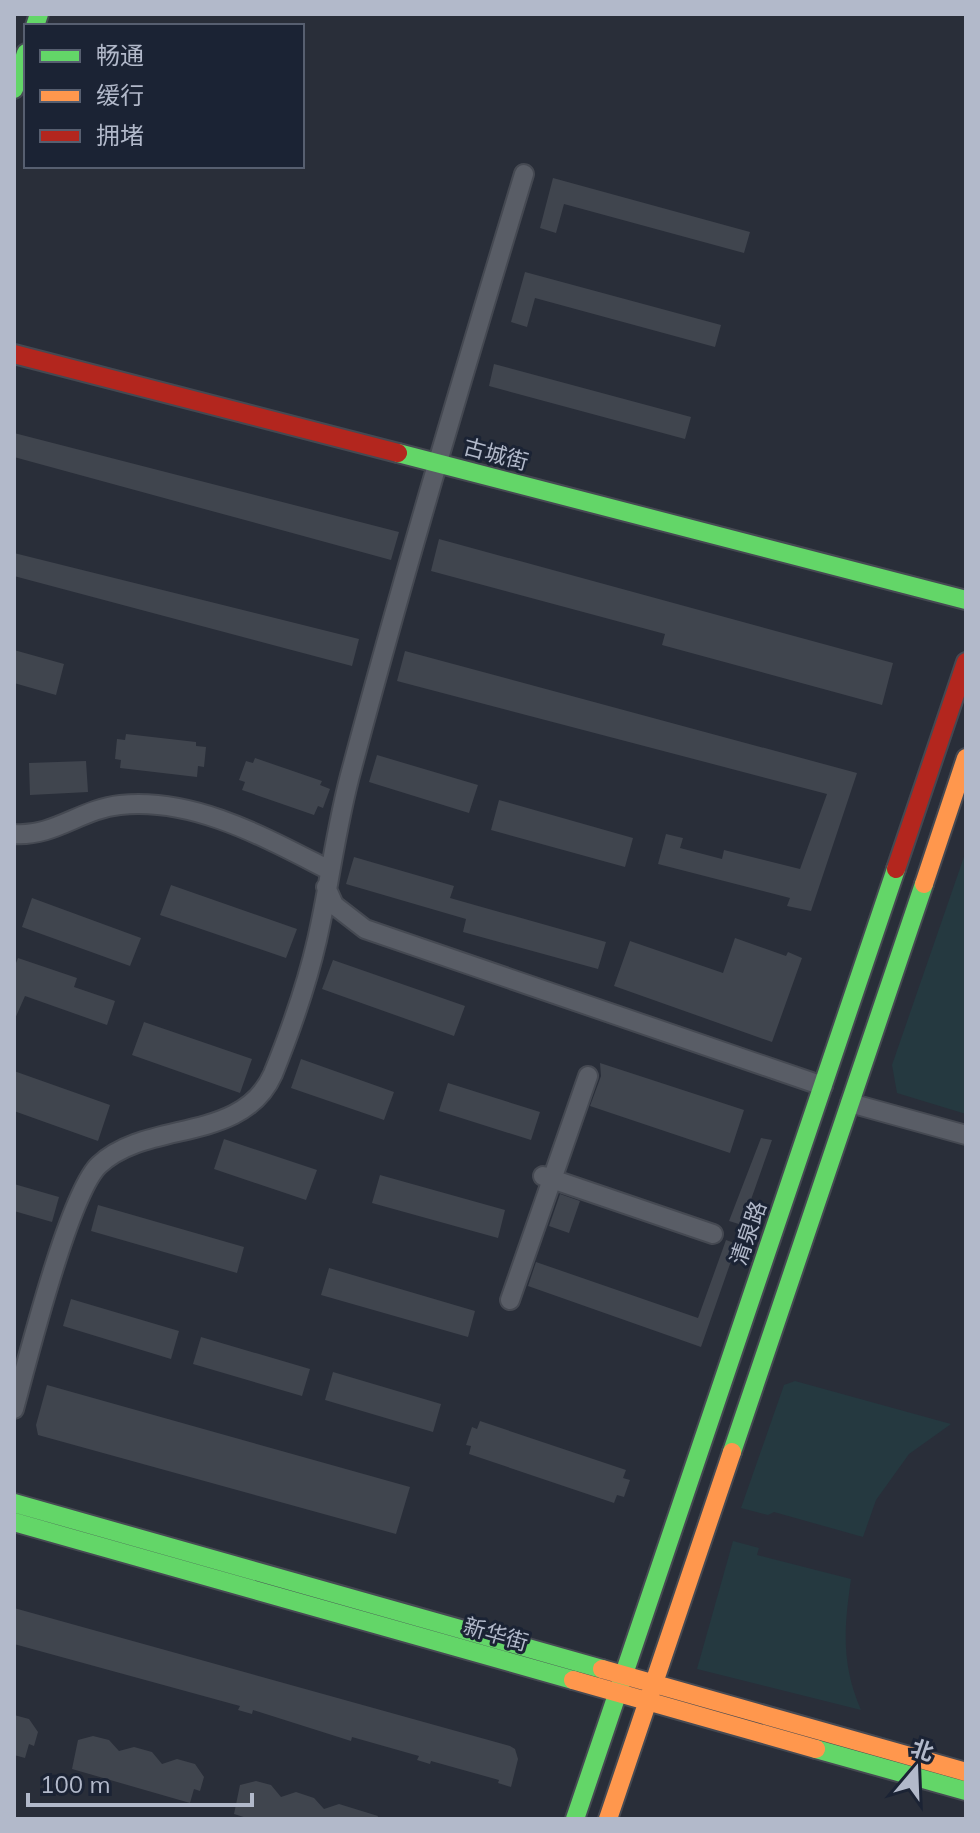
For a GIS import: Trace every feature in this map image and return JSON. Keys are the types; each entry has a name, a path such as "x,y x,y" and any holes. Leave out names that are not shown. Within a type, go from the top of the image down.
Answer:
{"street":[{"path":"14,89 24,59"},
{"path":"14,1409 68,1225 95,1168 113,1153 136,1142 238,1114 258,1099 272,1075 316,942 350,773 436,463 524,174"},
{"name":"古城街","path":"14,354 966,600"},
{"name":"清泉路","path":"575,1819 966,662"},
{"path":"608,1819 966,758"},
{"path":"14,834 48,832 95,810 121,805 172,809 249,830 328,879 334,905 365,929 823,1086"},
{"path":"510,1300 548,1178 588,1076"},
{"path":"850,1103 966,1135"},
{"path":"548,1178 713,1234"},
{"name":"新华街","path":"14,1503 621,1684 648,1702 966,1791"},
{"name":"新华街","path":"14,1522 621,1684 654,1683 966,1772"}],"shaded area":[{"path":"966,851 966,1114 897,1093 892,1065"},
{"path":"795,1381 951,1424 909,1454 876,1500 863,1537 774,1512 768,1515 741,1508 784,1385"},
{"path":"733,1541 759,1548 757,1555 851,1579 847,1661 861,1710 697,1669"}],"building":[{"path":"553,178 750,232 744,253 564,204 556,233 540,228"},
{"path":"525,272 721,325 715,347 535,298 527,327 511,322"},
{"path":"494,364 691,417 685,439 489,386"},
{"path":"14,433 399,532 391,560 14,457"},
{"path":"439,539 893,663 882,705 662,645 665,634 431,571"},
{"path":"14,553 359,639 352,666 14,576"},
{"path":"14,650 64,664 56,695 14,683"},
{"path":"405,651 857,773 811,911 787,906 790,898 658,864 666,834 683,838 680,848 722,859 724,850 800,869 827,794 397,681"},
{"path":"126,734 196,742 196,746 206,747 204,767 198,766 197,777 120,768 121,760 115,759 117,739 125,740"},
{"path":"377,755 478,785 469,813 369,782"},
{"path":"255,758 322,781 320,785 330,789 323,808 318,806 314,815 242,790 245,782 239,780 246,761 253,763"},
{"path":"86,761 88,792 30,795 29,763"},
{"path":"499,800 633,838 625,867 491,830"},
{"path":"354,857 454,886 450,898 606,942 598,969 463,932 466,919 346,884"},
{"path":"171,885 297,929 286,958 160,915"},
{"path":"32,898 141,938 130,966 22,927"},
{"path":"735,938 786,956 788,952 802,958 772,1042 614,986 630,941 723,973"},
{"path":"18,958 77,978 74,987 115,1001 107,1025 25,996 14,1021 14,968"},
{"path":"333,960 465,1006 454,1036 322,989"},
{"path":"144,1022 252,1059 240,1093 132,1055"},
{"path":"301,1059 394,1092 384,1120 291,1088"},
{"path":"600,1063 744,1110 730,1153 590,1106 601,1076"},
{"path":"14,1071 110,1105 98,1141 14,1111"},
{"path":"448,1083 540,1112 531,1140 439,1111"},
{"path":"761,1138 772,1140 742,1225 729,1221"},
{"path":"224,1139 317,1170 306,1200 214,1169"},
{"path":"380,1175 505,1210 498,1238 372,1203"},
{"path":"14,1184 59,1197 52,1222 14,1211"},
{"path":"560,1194 580,1201 569,1233 549,1226"},
{"path":"98,1205 244,1247 237,1273 91,1231"},
{"path":"726,1240 737,1244 701,1347 528,1286 536,1262 698,1318"},
{"path":"329,1268 475,1311 468,1337 321,1295"},
{"path":"71,1299 179,1331 171,1359 63,1326"},
{"path":"201,1337 310,1369 302,1396 193,1364"},
{"path":"333,1372 441,1404 433,1432 325,1400"},
{"path":"47,1385 410,1487 396,1534 38,1435 36,1425"},
{"path":"480,1421 626,1470 623,1478 630,1480 624,1497 617,1495 614,1503 469,1454 471,1446 466,1445 472,1427 477,1429"},
{"path":"14,1608 510,1746 515,1749 518,1759 511,1787 498,1783 499,1780 417,1760 419,1756 352,1737 351,1741 253,1710 252,1714 238,1710 240,1706 14,1644"},
{"path":"14,1715 29,1719 38,1732 34,1746 29,1744 25,1758 14,1755"},
{"path":"93,1736 109,1740 119,1751 134,1747 152,1752 162,1764 177,1759 195,1764 204,1777 200,1791 194,1789 190,1803 72,1769 78,1740"},
{"path":"256,1781 271,1785 281,1797 296,1792 314,1798 324,1809 339,1804 378,1816 377,1819 250,1819 234,1814 240,1785"}],"traffic: fast":[{"path":"36,24 39,14"},
{"path":"14,89 24,59"},
{"path":"398,453 966,600"},
{"path":"575,1819 896,869"},
{"path":"732,1452 924,884"},
{"path":"14,1503 602,1669"},
{"path":"14,1522 573,1680"},
{"path":"816,1749 966,1791"}],"traffic: slow":[{"path":"924,884 966,758"},
{"path":"608,1819 732,1452"},
{"path":"602,1669 966,1772"},
{"path":"573,1680 816,1749"}],"traffic: jam":[{"path":"14,354 398,453"},
{"path":"896,869 966,662"}]}
